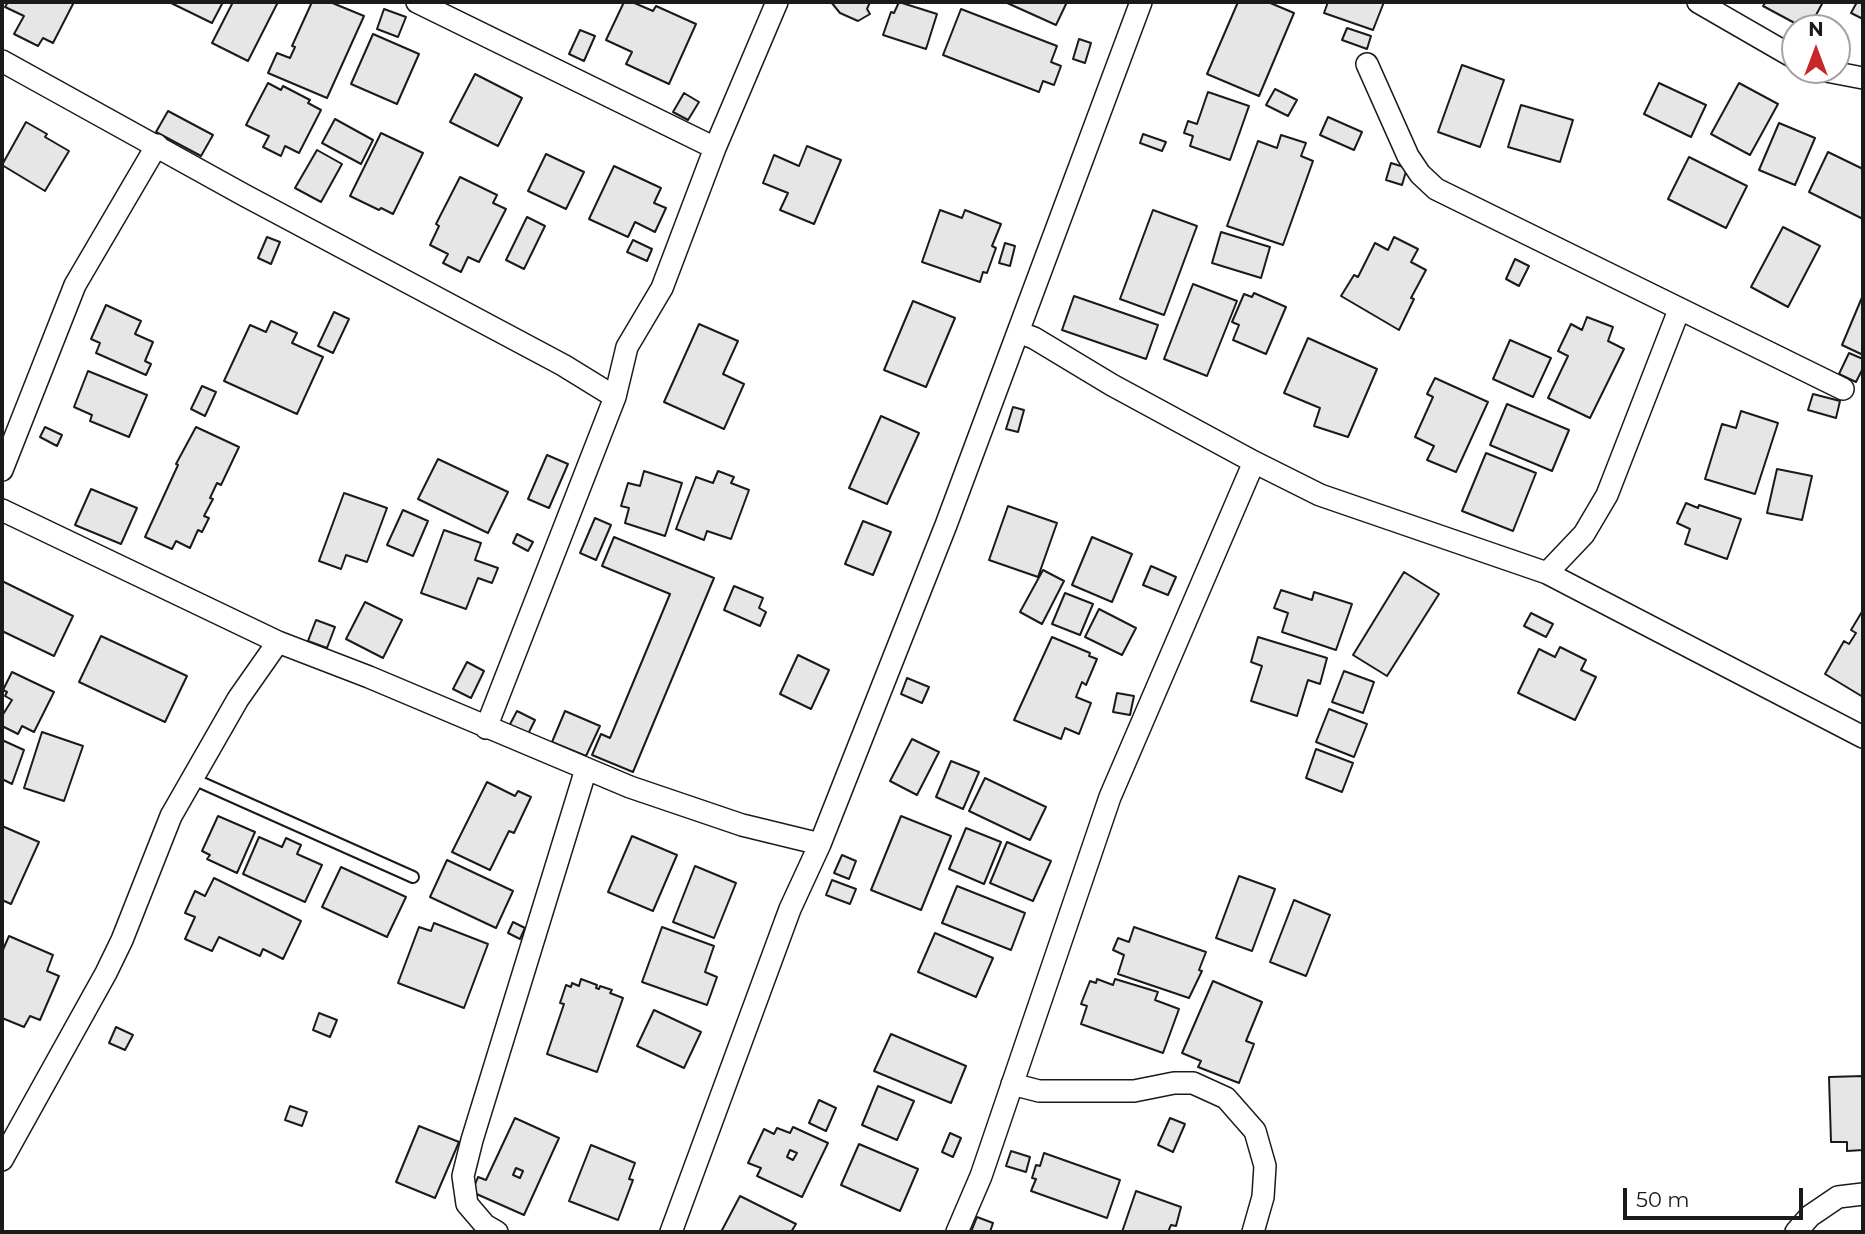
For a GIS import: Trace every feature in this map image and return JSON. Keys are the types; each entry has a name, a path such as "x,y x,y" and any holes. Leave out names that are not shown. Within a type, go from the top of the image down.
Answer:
{"street":[{"path":"417,2 715,148"},
{"path":"486,728 615,397 627,348 662,288 715,148 777,2"},
{"path":"671,1232 790,909 820,844 946,525 1141,2"},
{"path":"1698,2 1781,50"},
{"path":"2,61 244,195 563,365 615,397"},
{"path":"1367,64 1408,156 1420,174 1436,189 1843,389"},
{"path":"2,470 75,285 157,145"},
{"path":"1547,573 1584,534 1607,495 1679,310"},
{"path":"1018,332 1034,338 1112,385 1320,495 1547,573 1863,737"},
{"path":"957,1232 981,1176 1110,797 1254,462"},
{"path":"2,510 278,642 369,677 586,769 706,813 820,844"},
{"path":"2,1160 106,973 122,940 171,816 191,778 238,699 278,642"},
{"path":"497,1232 485,1225 467,1204 463,1177 472,1139 586,769"},
{"path":"1013,1084 1040,1091 1134,1091 1174,1083 1193,1083 1226,1098 1255,1131 1265,1166 1263,1197 1253,1232"},
{"path":"1796,1232 1810,1216 1838,1197 1863,1194"}],"lane":[{"path":"191,778 414,877"}],"building":[{"path":"8,2 74,2 53,43 43,38 38,46 14,34 24,16 5,7"},
{"path":"169,2 223,2 212,23"},
{"path":"233,2 278,2 248,61 212,43"},
{"path":"312,2 330,2 364,16 327,98 268,73 277,53 290,58 295,47 292,46"},
{"path":"624,2 632,2 653,11 656,6 696,24 669,84 626,64 632,52 606,40"},
{"path":"831,2 870,2 867,9 870,14 858,21 840,13"},
{"path":"899,2 937,14 926,49 883,35 891,12 894,13"},
{"path":"1005,2 1067,2 1056,25"},
{"path":"1238,2 1268,2 1294,13 1259,96 1207,74"},
{"path":"1328,2 1384,2 1373,30 1324,13"},
{"path":"1766,2 1823,2 1817,14 1781,16 1763,6"},
{"path":"1857,2 1863,2 1863,19 1851,13"},
{"path":"384,9 406,17 398,37 377,29"},
{"path":"961,9 1057,46 1051,62 1061,66 1054,85 1043,81 1039,92 943,55"},
{"path":"1347,28 1371,36 1367,49 1342,40"},
{"path":"580,30 595,36 584,61 569,54"},
{"path":"373,34 419,54 397,104 351,84"},
{"path":"1079,39 1091,43 1085,63 1073,59"},
{"path":"1462,65 1504,80 1480,147 1438,132"},
{"path":"475,74 522,98 498,146 450,122"},
{"path":"268,83 281,90 283,86 310,100 308,103 321,110 299,153 285,146 281,156 263,147 269,136 246,125"},
{"path":"1659,83 1706,105 1691,137 1644,114"},
{"path":"1739,83 1778,104 1750,155 1711,134"},
{"path":"1275,89 1297,100 1288,116 1266,105"},
{"path":"1208,92 1249,106 1230,160 1190,146 1193,136 1184,133 1188,121 1197,124"},
{"path":"684,93 699,102 688,120 673,112"},
{"path":"1521,105 1573,120 1560,162 1508,147"},
{"path":"168,111 213,135 201,156 156,132"},
{"path":"1328,117 1362,132 1354,150 1320,135"},
{"path":"335,119 373,140 361,164 322,143"},
{"path":"26,122 69,151 45,191 2,165"},
{"path":"1779,123 1815,138 1795,185 1759,170"},
{"path":"381,133 423,153 393,214 350,196"},
{"path":"1143,134 1166,142 1162,151 1140,143"},
{"path":"1281,135 1306,143 1301,156 1313,161 1283,245 1227,226 1258,141 1277,148"},
{"path":"807,146 841,160 814,224 780,210 788,193 763,183 774,155 799,166"},
{"path":"317,150 342,164 321,202 295,188"},
{"path":"1828,152 1863,169 1863,219 1809,192"},
{"path":"546,154 584,172 566,209 528,191"},
{"path":"1689,157 1747,186 1726,228 1668,199"},
{"path":"1391,163 1407,168 1402,185 1386,180"},
{"path":"614,166 661,188 654,203 666,208 655,232 635,222 628,237 589,219"},
{"path":"460,177 497,195 493,203 506,209 479,262 468,257 461,272 443,263 448,254 430,245 439,226 436,224"},
{"path":"940,210 962,218 965,210 1001,224 992,246 996,248 987,273 983,272 980,282 922,262"},
{"path":"1153,210 1197,226 1164,315 1120,299"},
{"path":"527,217 545,226 524,269 506,260"},
{"path":"1783,227 1820,246 1788,307 1751,287"},
{"path":"1221,232 1270,247 1261,278 1212,263"},
{"path":"267,237 280,242 271,264 258,258"},
{"path":"1394,237 1418,249 1411,262 1426,270 1411,298 1414,299 1399,330 1341,296 1354,275 1358,277 1375,243 1388,250"},
{"path":"633,240 652,249 647,261 627,252"},
{"path":"1005,243 1015,246 1010,266 999,263"},
{"path":"1515,259 1529,266 1519,286 1506,279"},
{"path":"1193,284 1237,301 1207,376 1164,359"},
{"path":"1254,293 1286,307 1266,354 1233,340 1239,325 1232,322 1244,294 1252,297"},
{"path":"1863,295 1863,355 1842,345"},
{"path":"1074,296 1158,325 1146,359 1062,330"},
{"path":"913,301 955,318 926,387 884,370"},
{"path":"106,305 141,321 135,334 153,342 145,361 151,364 146,375 96,353 100,343 91,339"},
{"path":"334,312 349,319 333,353 318,346"},
{"path":"1587,317 1613,327 1608,341 1624,349 1590,418 1548,398 1568,356 1558,351 1571,324 1582,330"},
{"path":"271,321 297,333 292,343 323,357 297,414 224,381 250,325 266,332"},
{"path":"699,324 738,341 723,374 744,384 724,429 664,402"},
{"path":"1308,338 1377,369 1348,437 1314,426 1320,408 1284,393"},
{"path":"1510,340 1551,358 1533,397 1493,379"},
{"path":"1849,353 1863,359 1863,368 1856,382 1839,374"},
{"path":"88,371 147,395 129,437 90,421 92,415 74,407"},
{"path":"1435,378 1488,402 1456,472 1427,460 1434,446 1415,437 1433,397 1427,394"},
{"path":"202,386 216,392 205,416 191,409"},
{"path":"1813,394 1840,401 1836,418 1808,410"},
{"path":"1507,404 1569,430 1552,471 1490,445"},
{"path":"1013,407 1024,410 1018,432 1006,429"},
{"path":"1741,411 1778,423 1755,494 1705,479 1722,424 1736,428"},
{"path":"881,416 919,433 887,504 849,488"},
{"path":"45,427 62,435 57,446 40,437"},
{"path":"196,427 239,447 221,485 217,483 210,498 213,499 204,516 209,518 202,532 198,530 190,548 176,541 172,549 145,537 178,465 176,464"},
{"path":"1486,453 1536,473 1513,531 1462,511"},
{"path":"547,455 568,464 549,508 528,499"},
{"path":"438,459 508,492 488,533 418,499"},
{"path":"1777,469 1812,476 1802,520 1767,513"},
{"path":"644,471 682,483 665,536 625,523 629,508 621,506 628,483 640,486"},
{"path":"718,471 734,477 731,483 749,490 731,539 707,531 704,540 676,529 696,477 713,483"},
{"path":"91,489 137,508 121,544 75,525"},
{"path":"344,493 387,508 367,562 346,555 341,569 319,561"},
{"path":"1686,503 1741,519 1727,559 1685,544 1690,529 1677,523"},
{"path":"1008,506 1057,523 1038,577 989,560"},
{"path":"403,510 428,521 413,556 387,545"},
{"path":"595,518 611,525 596,560 580,553"},
{"path":"863,521 891,532 873,575 845,564"},
{"path":"444,530 481,543 475,560 498,568 492,583 478,578 466,609 421,593"},
{"path":"517,534 533,542 528,551 513,543"},
{"path":"614,537 714,578 633,772 592,755 601,734 610,738 670,594 602,566"},
{"path":"1092,537 1132,554 1112,602 1072,585"},
{"path":"1151,566 1176,577 1168,595 1143,585"},
{"path":"1043,570 1064,581 1042,624 1020,612"},
{"path":"1404,572 1439,594 1387,676 1353,655"},
{"path":"2,581 73,616 54,656 2,631"},
{"path":"734,586 763,598 759,608 766,612 760,626 724,610"},
{"path":"1281,590 1312,600 1314,592 1352,604 1336,650 1282,632 1288,613 1274,608"},
{"path":"1065,593 1093,604 1080,635 1052,624"},
{"path":"365,602 402,620 383,658 346,639"},
{"path":"1099,609 1136,628 1122,655 1085,637"},
{"path":"1863,610 1863,697 1825,674 1844,641 1849,644 1856,633 1851,630"},
{"path":"1531,613 1553,624 1546,637 1524,626"},
{"path":"316,620 335,627 327,648 308,641"},
{"path":"101,636 187,676 165,722 79,682"},
{"path":"1052,637 1090,653 1089,656 1097,659 1086,685 1082,682 1076,697 1091,703 1079,734 1065,728 1061,739 1014,720"},
{"path":"1258,637 1327,658 1320,684 1308,680 1297,716 1251,701 1262,666 1251,662"},
{"path":"1560,647 1586,660 1581,670 1596,677 1575,720 1518,693 1539,649 1555,657"},
{"path":"798,655 829,670 811,709 780,694"},
{"path":"467,662 484,671 471,698 453,689"},
{"path":"1344,671 1374,682 1363,713 1332,702"},
{"path":"12,672 54,692 34,732 22,726 18,734 2,726 2,716 12,700 5,696 7,692 3,690"},
{"path":"907,678 929,687 922,703 901,694"},
{"path":"1117,693 1134,696 1130,715 1113,712"},
{"path":"1329,709 1367,724 1354,757 1316,742"},
{"path":"517,711 535,720 526,738 508,728"},
{"path":"565,711 600,726 586,756 552,742"},
{"path":"42,732 83,746 64,801 24,788"},
{"path":"912,739 939,752 917,795 890,781"},
{"path":"2,740 24,750 12,784 2,779"},
{"path":"1316,749 1353,763 1342,792 1306,778"},
{"path":"951,761 979,772 963,809 936,797"},
{"path":"985,778 1046,807 1030,840 969,811"},
{"path":"487,782 515,796 518,791 531,797 514,833 509,831 490,870 452,852"},
{"path":"218,816 255,832 237,873 207,859 210,855 202,851"},
{"path":"901,816 951,836 921,910 871,890"},
{"path":"2,826 39,842 11,904 2,900"},
{"path":"966,828 1001,842 984,884 949,869"},
{"path":"632,836 677,855 653,911 608,892"},
{"path":"259,837 282,847 286,838 301,845 297,854 322,865 305,902 243,874"},
{"path":"1007,842 1051,861 1033,901 990,883"},
{"path":"842,855 856,861 849,879 834,873"},
{"path":"447,860 513,891 496,928 430,897"},
{"path":"695,866 736,883 714,938 673,922"},
{"path":"341,867 406,897 387,937 322,907"},
{"path":"1239,876 1275,889 1252,951 1216,938"},
{"path":"214,878 301,921 283,959 263,949 260,956 219,937 212,951 185,939 195,917 185,913 195,891 205,896"},
{"path":"832,880 856,889 850,904 826,895"},
{"path":"957,886 1025,913 1011,950 942,923"},
{"path":"1294,900 1330,915 1306,976 1270,962"},
{"path":"513,922 525,928 520,939 508,933"},
{"path":"434,923 488,944 464,1008 398,983 419,927 431,931"},
{"path":"662,927 714,946 705,972 717,977 707,1005 642,982"},
{"path":"1134,927 1206,952 1199,970 1202,971 1189,998 1118,974 1124,955 1113,950 1118,938 1129,942"},
{"path":"935,933 993,958 976,997 918,972"},
{"path":"9,936 53,955 47,971 59,976 40,1020 30,1016 24,1027 2,1018 2,952"},
{"path":"581,979 597,985 596,988 599,989 600,986 612,990 610,993 623,998 597,1072 547,1054 564,1004 560,1003 566,985 571,987 572,983 579,986"},
{"path":"1097,979 1113,985 1115,979 1158,992 1155,1000 1179,1009 1163,1053 1081,1024 1087,1006 1081,1004 1090,981 1096,983"},
{"path":"1213,981 1262,1002 1246,1041 1254,1044 1239,1083 1198,1067 1201,1061 1182,1053"},
{"path":"654,1010 701,1032 684,1068 637,1046"},
{"path":"319,1013 337,1020 330,1037 313,1030"},
{"path":"116,1027 133,1035 125,1050 109,1043"},
{"path":"891,1034 966,1066 951,1103 874,1071"},
{"path":"1863,1076 1863,1150 1847,1151 1847,1142 1831,1142 1829,1077"},
{"path":"878,1086 914,1101 897,1140 862,1125"},
{"path":"819,1100 836,1108 826,1131 809,1123"},
{"path":"290,1106 307,1112 302,1126 285,1120"},
{"path":"515,1118 559,1138 524,1215 472,1192 478,1177 486,1180","holes":["516,1168 523,1171 520,1178 513,1175"]},
{"path":"1170,1118 1185,1124 1173,1152 1158,1145"},
{"path":"419,1126 459,1142 435,1198 396,1182"},
{"path":"793,1127 828,1143 802,1197 757,1176 761,1168 748,1163 764,1129 774,1134 777,1128 790,1133","holes":["790,1150 797,1153 793,1160 787,1157"]},
{"path":"950,1133 961,1138 953,1157 942,1152"},
{"path":"859,1144 918,1169 900,1211 841,1185"},
{"path":"591,1145 635,1163 629,1179 633,1180 618,1220 569,1201"},
{"path":"1011,1151 1030,1157 1026,1172 1006,1166"},
{"path":"1044,1153 1120,1180 1107,1218 1031,1191 1036,1179 1032,1178 1036,1165 1040,1166"},
{"path":"1136,1191 1181,1207 1176,1226 1171,1225 1168,1232 1122,1232"},
{"path":"740,1196 796,1224 791,1232 721,1232"},
{"path":"977,1217 993,1223 990,1232 971,1232"}]}
